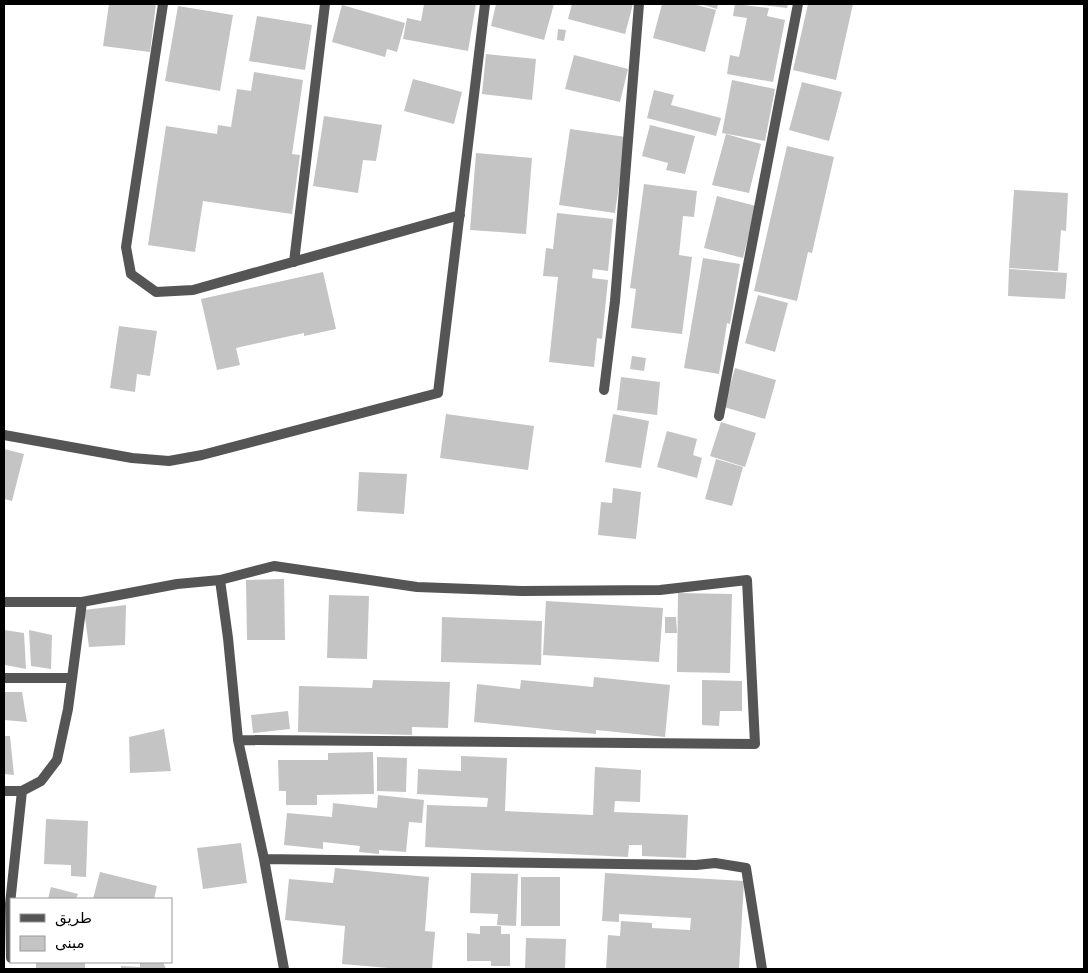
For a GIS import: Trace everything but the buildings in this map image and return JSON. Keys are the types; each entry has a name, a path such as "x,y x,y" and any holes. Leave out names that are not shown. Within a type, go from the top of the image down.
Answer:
{"street":[{"path":"163,4 126,247 131,274 156,292 193,290 460,215"},
{"path":"294,262 326,4"},
{"path":"4,435 132,458 170,462 438,392 485,4"},
{"path":"604,390 615,301 639,4"},
{"path":"719,416 798,4"},
{"path":"4,602 82,602 178,584 220,580 274,566 417,587 522,591 660,590 747,580 755,744 238,740"},
{"path":"220,580 238,740 264,859 284,969"},
{"path":"4,791 22,791 41,781 57,760 68,708 82,602"},
{"path":"4,678 72,678"},
{"path":"10,944 7,904 22,791"},
{"path":"264,859 696,865 715,863 746,868 762,969"}]}
